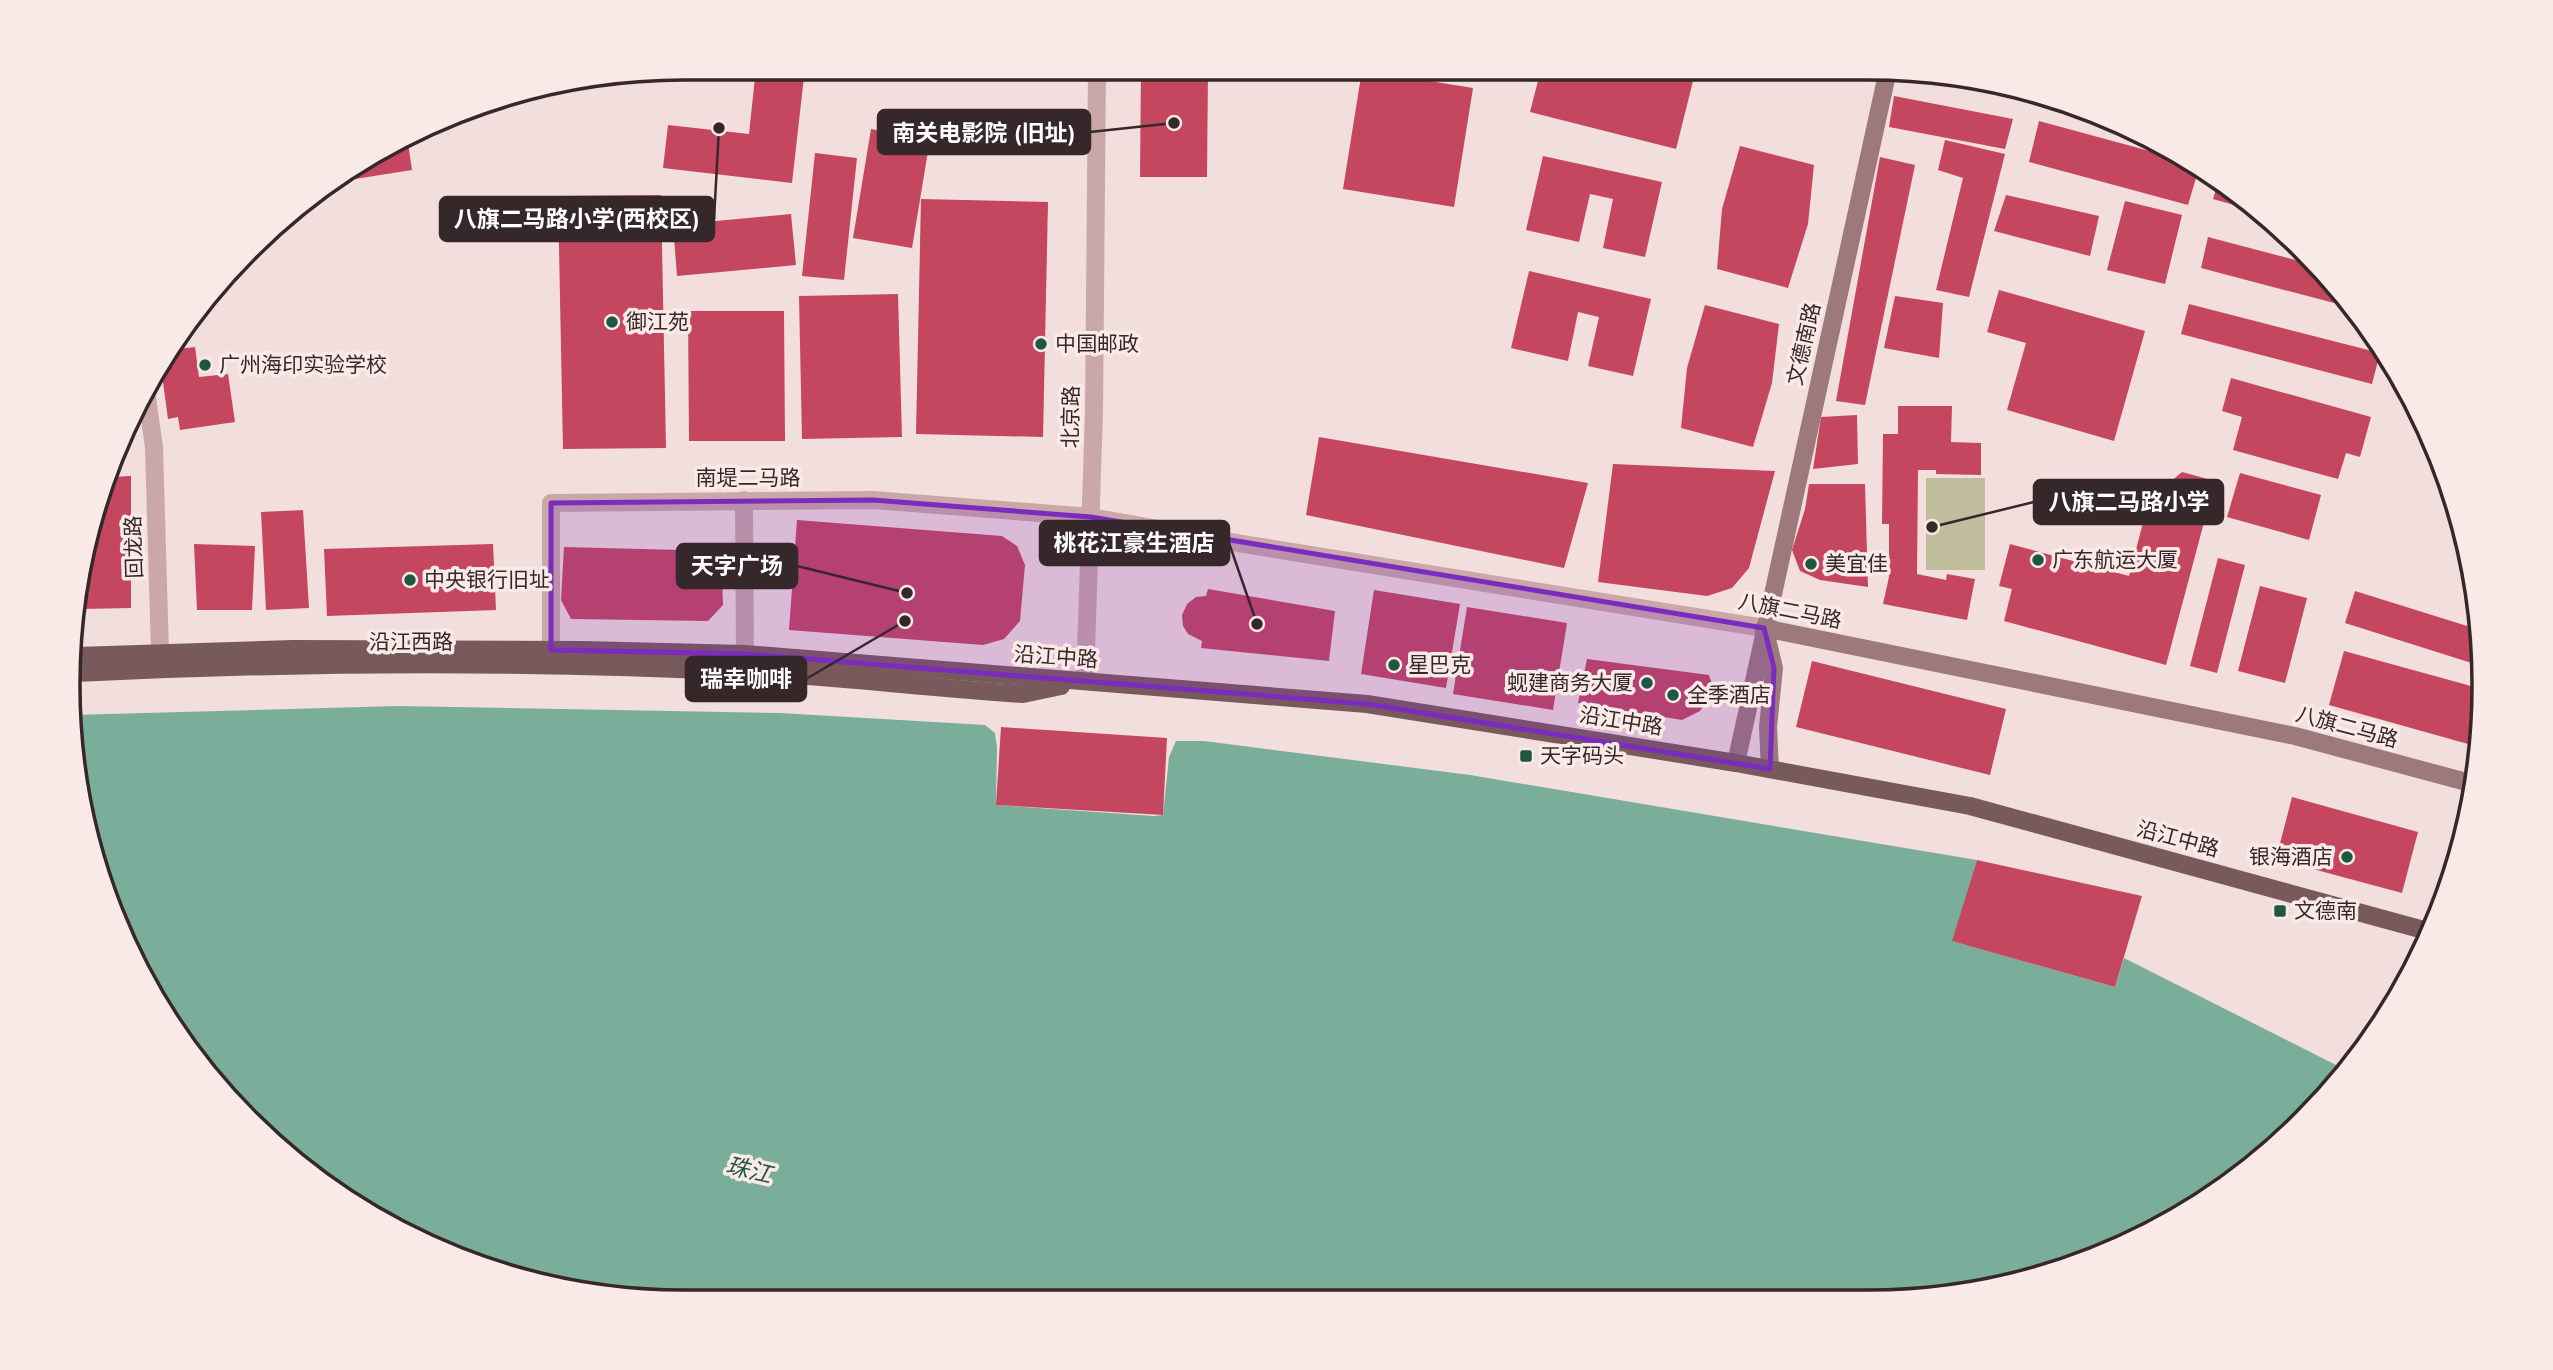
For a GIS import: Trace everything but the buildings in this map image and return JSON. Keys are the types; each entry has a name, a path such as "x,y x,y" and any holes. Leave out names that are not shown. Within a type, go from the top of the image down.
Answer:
{"main road":[{"name":"文德南路","path":"1736,763 1885,81"},
{"path":"1764,628 1774,668 1768,727 1770,769"},
{"name":"八旗二马路","path":"1764,628 2295,736 2464,781"},
{"name":"沿江西路","path":"81,656 293,649 745,654"},
{"name":"沿江中路","path":"745,654 1367,704 1736,763 1970,806 2420,929"},
{"name":"沿江西路","path":"81,673 206,666 335,664 555,666 746,672 1023,694 1085,681"}],"street":[{"name":"北京路","path":"1085,681 1096,283 1097,80"},
{"name":"回龙路","path":"148,408 154,447 160,653"},
{"path":"744,500 745,654"},
{"name":"南堤二马路","path":"551,650 551,503 873,500 1091,517"},
{"name":"八旗二马路","path":"1091,517 1288,552 1764,628"}],"highlighted area":[{"path":"873,500 1091,517 1764,628 1774,668 1770,769 1367,704 745,654 551,650 551,503"}],"shaded area":[{"path":"1926,478 1985,478 1985,570 1926,570"}],"water":[{"name":"珠江","path":"397,706 780,713 985,725 995,733 996,805 1154,816 1163,815 1169,757 1176,741 1204,741 1470,775 1977,860 1953,941 2115,987 2124,958 2337,1066 2267,1139 2236,1165 2170,1209 2099,1243 2062,1257 1986,1278 1947,1284 1868,1290 685,1290 567,1278 491,1257 418,1227 383,1209 317,1165 286,1139 231,1084 182,1021 161,987 127,916 101,841 92,803 81,715"}],"place":[{"name":"南关电影院 (旧址)","path":"1174,123"},
{"name":"八旗二马路小学(西校区)","path":"719,128"},
{"name":"御江苑","path":"612,322"},
{"name":"中国邮政","path":"1041,344"},
{"name":"广州海印实验学校","path":"205,365"},
{"name":"八旗二马路小学","path":"1932,527"},
{"name":"广东航运大厦","path":"2038,560"},
{"name":"美宜佳","path":"1811,564"},
{"name":"中央银行旧址","path":"410,580"},
{"name":"天字广场","path":"907,593"},
{"name":"瑞幸咖啡","path":"905,621"},
{"name":"桃花江豪生酒店","path":"1257,624"},
{"name":"星巴克","path":"1394,665"},
{"name":"蚬建商务大厦","path":"1647,683"},
{"name":"全季酒店","path":"1673,695"},
{"name":"天字码头","path":"1526,756"},
{"name":"银海酒店","path":"2347,857"},
{"name":"文德南","path":"2280,911"}]}
